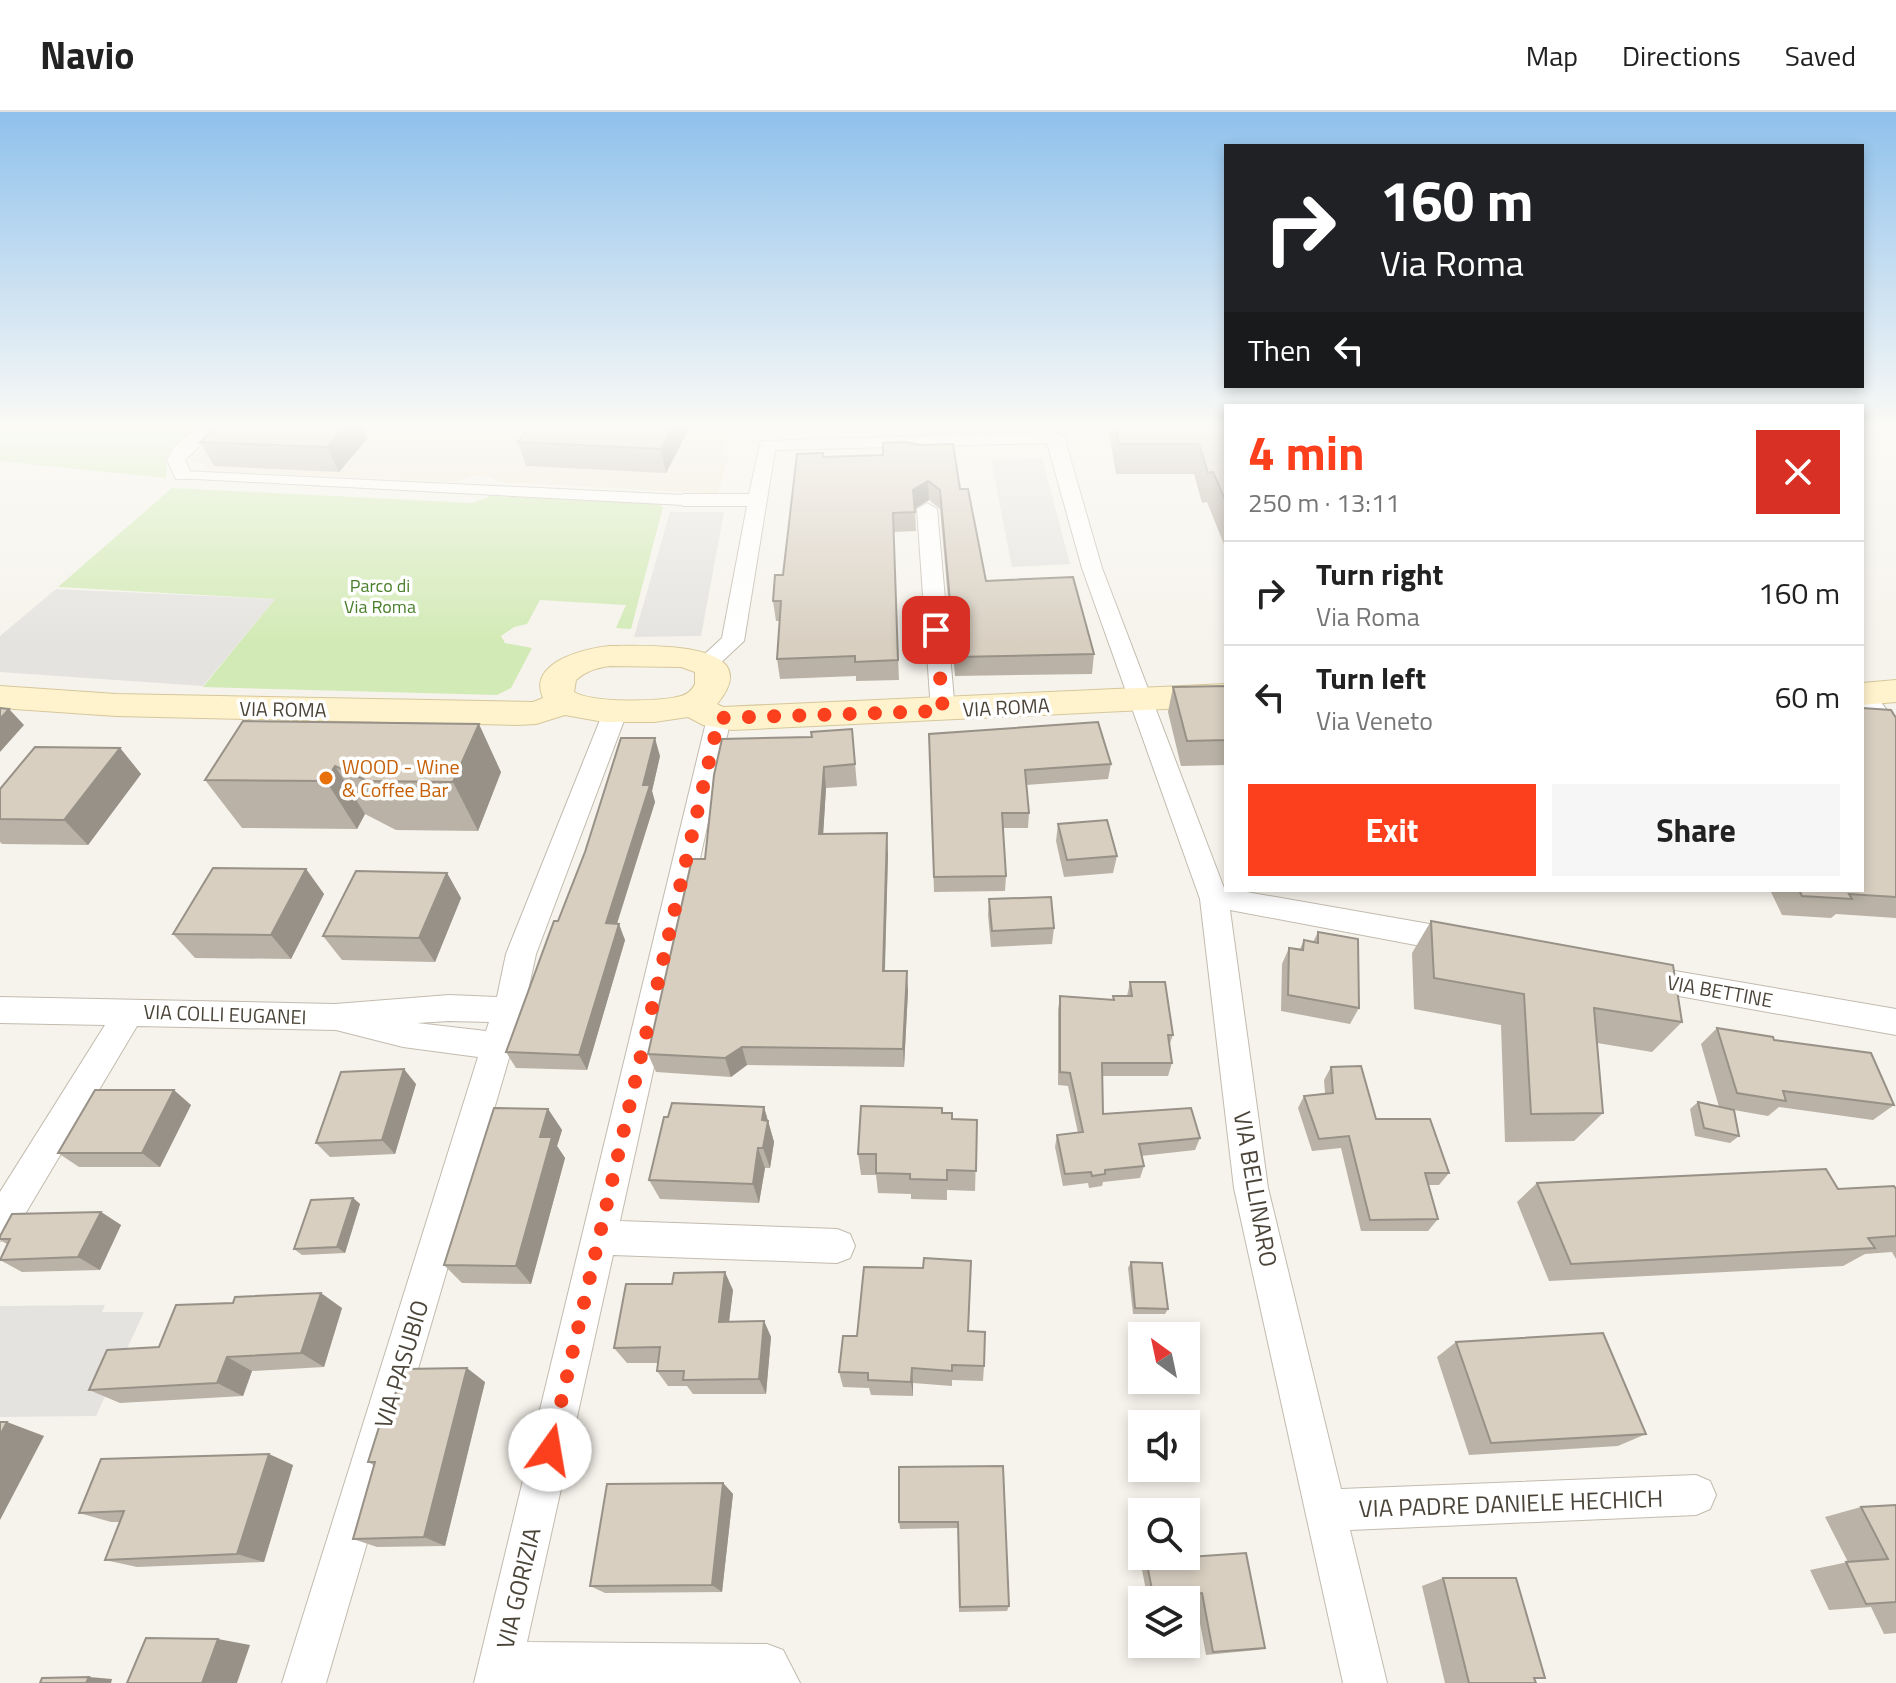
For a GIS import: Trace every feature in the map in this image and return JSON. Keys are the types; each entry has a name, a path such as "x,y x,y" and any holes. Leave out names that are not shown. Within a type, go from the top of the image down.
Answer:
{"main road":[{"path":"564,703 558,696 559,680 565,672 585,660 610,656 682,657 706,664 711,669 713,685 705,698 707,711"},
{"name":"VIA ROMA","path":"0,697 144,706 517,714 536,713 564,703 614,716 663,710 943,711 1224,695"}],"street":[{"path":"649,498 756,500 733,641 706,664"},
{"name":"VIA BELLINARO","path":"1072,498 1092,568 1214,899 1251,1188 1365,1683"},
{"path":"927,509 943,711"},
{"path":"1874,693 1876,709 1896,743"},
{"name":"VIA GORIZIA","path":"707,711 599,1237 498,1674 767,1666 778,1683"},
{"name":"VIA COLLI EUGANEI","path":"449,1008 502,1028 521,954 614,716"},
{"path":"1214,899 1231,899 1483,945"},
{"name":"VIA COLLI EUGANEI","path":"0,1010 335,1017 449,1008 484,993 521,954"},
{"name":"VIA BETTINE","path":"1619,973 1896,1022"},
{"path":"0,1224 130,1011"},
{"path":"335,1017 384,1031 451,1043 502,1028"},
{"name":"VIA PASUBIO","path":"304,1683 502,1028"},
{"path":"599,1237 837,1246"},
{"name":"VIA PADRE DANIELE HECHICH","path":"1326,1510 1696,1495"}],"green space":[{"name":"Parco di Via Roma","path":"160,498 378,498 472,503 485,498 539,498 658,504 663,507 631,629 616,628 626,605 540,600 527,624 514,627 501,636 505,643 532,648 511,688 497,695 203,687 275,599 58,587"}],"shaded area":[{"path":"999,498 1053,498 1070,564 1012,567"},
{"path":"670,512 724,512 701,636 634,637"},
{"path":"56,589 275,599 203,686 0,672 0,636"},
{"path":"105,1305 102,1312 144,1312 96,1416 0,1417 0,1306"}],"building":[{"path":"792,498 914,498 915,512 893,513 898,660 855,662 855,656 777,659 781,601 773,601 775,575 783,575"},
{"path":"941,498 970,498 986,581 1073,577 1094,654 955,657"},
{"path":"1224,686 1224,740 1187,741 1173,687"},
{"path":"0,708 9,709 0,719"},
{"path":"1864,708 1891,710 1896,718 1896,897 1849,894 1852,899 1802,896 1800,892 1864,892"},
{"path":"243,721 479,724 453,782 367,781 335,766 326,781 205,780"},
{"path":"1098,722 1111,764 1025,770 1029,813 1002,813 1006,876 934,877 929,734"},
{"path":"852,729 855,764 824,767 819,834 887,833 883,971 907,971 903,1049 742,1047 725,1058 648,1054 692,859 705,859 714,775 722,739 812,737 811,732"},
{"path":"621,738 655,738 643,785 650,785 606,923 619,924 579,1055 506,1052 554,921 558,921 585,852"},
{"path":"35,747 120,748 64,820 0,819 0,789"},
{"path":"1107,820 1117,856 1067,860 1058,824"},
{"path":"213,868 306,869 271,935 173,934"},
{"path":"356,871 447,873 419,938 323,936"},
{"path":"1051,897 1054,928 992,931 989,899"},
{"path":"1431,921 1673,965 1682,1022 1594,1008 1603,1113 1531,1114 1524,994 1434,978"},
{"path":"1318,932 1358,939 1359,1008 1288,995 1289,948 1303,950 1304,940 1318,943"},
{"path":"1130,982 1165,982 1173,1035 1168,1035 1172,1063 1102,1063 1103,1114 1191,1108 1200,1138 1139,1144 1144,1166 1105,1170 1105,1174 1092,1176 1091,1172 1065,1174 1057,1135 1083,1132 1070,1073 1060,1072 1060,996 1114,1000 1113,996 1132,996"},
{"path":"1717,1028 1773,1037 1774,1040 1871,1053 1894,1105 1783,1091 1786,1101 1737,1093"},
{"path":"1361,1066 1376,1119 1430,1119 1449,1173 1425,1173 1438,1219 1370,1220 1349,1136 1319,1139 1304,1096 1333,1093 1331,1067"},
{"path":"404,1069 382,1140 316,1143 341,1072"},
{"path":"95,1090 174,1090 142,1153 58,1153"},
{"path":"1698,1102 1734,1110 1739,1136 1704,1128"},
{"path":"672,1103 764,1107 762,1120 768,1121 763,1148 758,1148 753,1184 649,1180 664,1117 668,1117"},
{"path":"861,1106 942,1108 942,1113 952,1113 952,1119 977,1120 976,1171 947,1170 947,1180 910,1179 910,1174 876,1173 876,1154 858,1154"},
{"path":"494,1108 548,1109 540,1137 552,1137 516,1266 444,1265"},
{"path":"1826,1169 1838,1189 1894,1186 1896,1236 1868,1238 1875,1248 1571,1264 1537,1183"},
{"path":"353,1198 337,1247 294,1249 311,1200"},
{"path":"101,1212 78,1257 0,1260 10,1239 0,1239 0,1236 12,1214"},
{"path":"924,1258 971,1261 968,1331 985,1332 984,1366 952,1365 952,1371 912,1368 911,1382 868,1380 868,1373 839,1372 843,1336 857,1336 864,1267 923,1268"},
{"path":"1131,1262 1162,1263 1168,1309 1135,1308"},
{"path":"725,1272 719,1322 764,1321 759,1379 683,1380 684,1371 657,1371 660,1347 614,1348 626,1284 672,1284 674,1273"},
{"path":"321,1293 301,1353 227,1357 217,1383 89,1390 107,1350 159,1347 176,1305 233,1303 235,1297"},
{"path":"1603,1333 1646,1434 1491,1443 1456,1342"},
{"path":"467,1368 424,1537 353,1539 375,1462 368,1462 380,1424 386,1424 403,1369"},
{"path":"0,1422 7,1422 0,1435"},
{"path":"269,1454 237,1554 105,1560 124,1511 79,1513 101,1459"},
{"path":"1003,1466 1009,1606 960,1607 958,1522 899,1522 899,1467"},
{"path":"723,1483 712,1585 590,1586 607,1484"},
{"path":"1896,1505 1896,1602 1866,1604 1846,1562 1888,1559 1861,1507"},
{"path":"1246,1553 1265,1648 1213,1652 1200,1586 1151,1586 1148,1570 1200,1570 1200,1556"},
{"path":"1443,1578 1516,1578 1545,1678 1534,1678 1536,1683 1469,1683"},
{"path":"146,1638 218,1639 202,1683 127,1683"},
{"path":"89,1677 86,1683 40,1683 42,1678"}],"place":[{"name":"WOOD - Wine & Coffee Bar","path":"326,778"}],"route":[{"path":"550,1450 719,718 943,711 936,630"}]}
